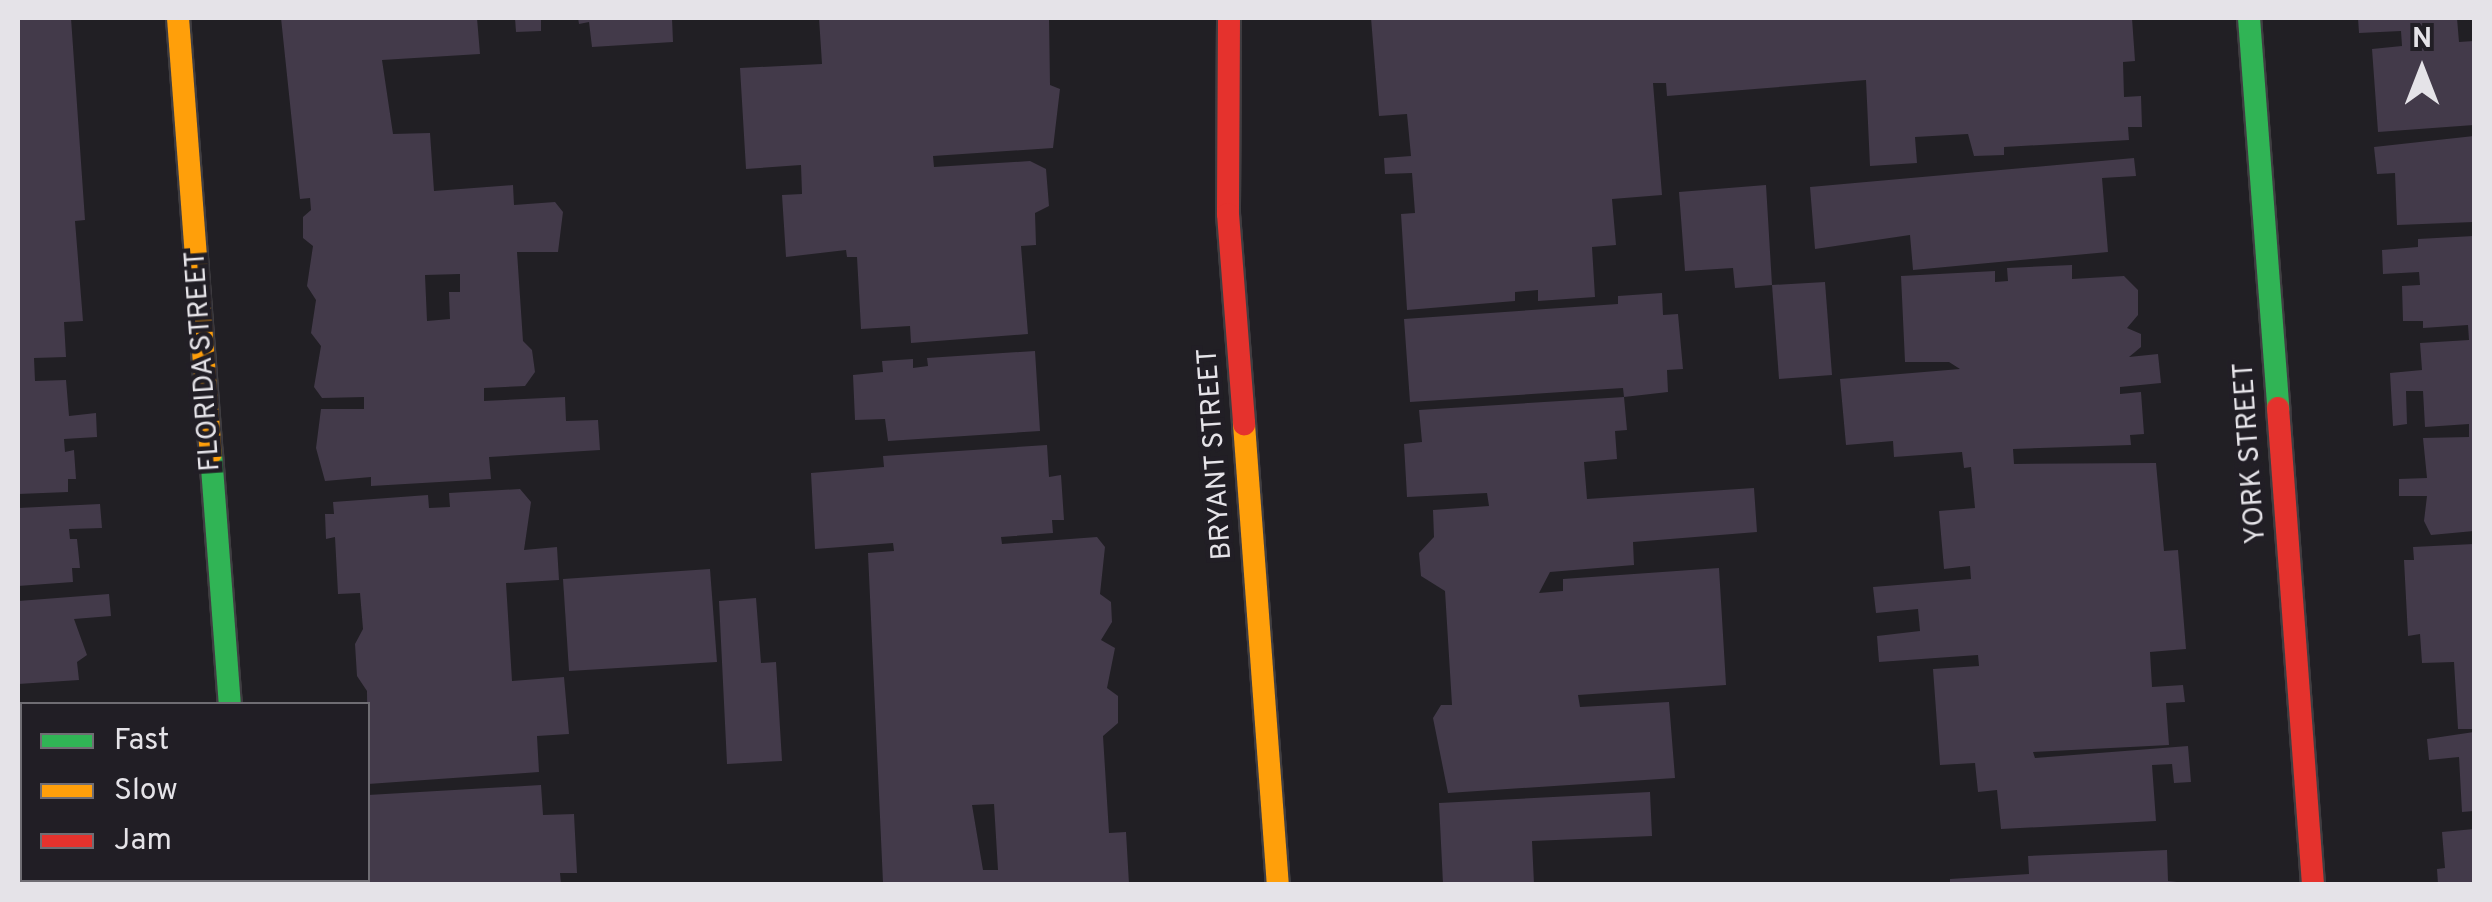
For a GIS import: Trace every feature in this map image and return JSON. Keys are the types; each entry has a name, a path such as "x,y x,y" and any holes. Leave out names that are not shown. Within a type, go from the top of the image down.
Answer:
{"street":[{"name":"FLORIDA STREET","path":"178,18 230,702"},
{"name":"BRYANT STREET","path":"1229,18 1228,214 1278,884"},
{"name":"YORK STREET","path":"2249,18 2313,884"}],"building":[{"path":"18,18 71,18 85,220 75,221 83,321 64,322 66,357 34,358 35,381 66,380 69,416 96,413 97,437 64,439 65,452 74,450 76,479 68,479 68,492 18,494"},
{"path":"281,18 477,18 480,54 382,60 393,134 430,133 434,191 513,185 514,205 555,202 563,212 558,252 517,252 523,341 532,350 535,372 525,386 484,388 484,401 565,397 566,421 598,420 600,450 489,457 491,479 371,486 371,477 325,481 316,448 321,409 364,409 364,397 322,398 314,387 321,346 311,333 316,300 307,286 313,246 303,238 303,217 311,210 310,198 300,199","holes":["460,274 460,292 449,292 450,319 427,321 425,275"]},
{"path":"515,18 541,18 541,31 516,32"},
{"path":"578,18 672,18 673,42 592,47 589,22 579,24"},
{"path":"819,18 1049,18 1050,85 1060,89 1053,148 933,156 934,167 1030,161 1046,169 1049,206 1035,213 1036,245 1021,246 1028,334 911,343 910,326 861,329 857,257 847,257 846,250 786,257 782,195 802,194 801,165 746,169 740,68 822,64"},
{"path":"1371,18 2132,18 2135,61 2123,62 2124,97 2141,96 2142,127 2128,127 2129,140 2004,147 2004,155 1974,156 1968,134 1915,137 1917,163 1870,166 1866,80 1667,96 1666,83 1653,83 1662,195 1612,199 1616,245 1592,247 1595,297 1538,301 1538,290 1515,292 1515,301 1407,310 1401,214 1415,213 1412,173 1385,174 1384,158 1411,156 1407,114 1379,116"},
{"path":"2358,18 2457,18 2459,42 2474,41 2474,125 2378,132 2372,49 2402,46 2401,31 2359,33"},
{"path":"2474,136 2474,222 2397,225 2395,173 2377,174 2374,147"},
{"path":"2134,158 2136,176 2102,178 2108,252 1913,270 1910,235 1815,249 1810,187"},
{"path":"1766,185 1772,285 1735,288 1733,268 1685,271 1679,192"},
{"path":"2474,236 2474,531 2431,535 2424,521 2427,496 2399,496 2399,479 2427,478 2423,438 2469,437 2469,424 2425,427 2423,391 2406,391 2407,424 2393,426 2390,373 2422,370 2420,343 2469,340 2468,325 2423,328 2423,321 2403,321 2402,286 2420,285 2419,272 2383,274 2382,250 2418,247 2418,239"},
{"path":"2072,265 2072,279 2124,276 2138,290 2138,315 2127,328 2141,334 2141,347 2129,357 2158,354 2161,383 2120,387 2120,394 2141,392 2144,434 2130,435 2131,445 2013,449 2014,464 2156,463 2164,551 2178,550 2186,649 2150,652 2152,687 2183,685 2185,702 2166,703 2169,745 2033,752 2035,758 2188,746 2191,782 2174,783 2172,764 2152,765 2156,821 2001,829 1997,790 1978,792 1975,763 1940,765 1933,669 1979,666 1978,655 1879,662 1877,636 1920,631 1918,609 1876,613 1873,587 1971,579 1970,566 1944,569 1939,511 1975,508 1971,467 1964,468 1962,452 1894,457 1893,441 1846,445 1840,379 1960,369 1949,362 1905,362 1901,276 1995,271 1995,282 2008,281 2007,268"},
{"path":"1825,282 1832,375 1779,379 1772,285"},
{"path":"1662,293 1663,315 1678,314 1683,369 1667,370 1668,392 1624,397 1623,388 1410,402 1404,319 1618,304 1618,296"},
{"path":"1035,351 1040,431 888,441 885,419 855,420 853,375 883,372 882,361 913,359 913,368 928,366 927,358"},
{"path":"1624,397 1627,430 1615,431 1617,459 1584,462 1587,499 1754,488 1757,532 1633,542 1634,565 1550,572 1539,593 1563,591 1563,579 1719,568 1726,685 1578,695 1580,707 1669,702 1675,778 1448,793 1433,718 1441,705 1452,705 1445,591 1421,576 1419,553 1434,537 1433,510 1489,506 1487,493 1407,497 1404,444 1422,442 1419,410"},
{"path":"1047,445 1049,477 1061,475 1064,520 1052,520 1053,533 1001,537 1002,544 1097,537 1105,547 1100,594 1111,602 1112,622 1101,640 1115,648 1107,688 1118,696 1118,723 1103,736 1109,833 1126,832 1129,884 883,883 868,553 894,551 893,543 815,549 811,473 884,467 883,456","holes":["994,804 998,870 983,870 972,805"]},
{"path":"520,489 531,502 524,550 557,547 559,580 506,583 512,681 564,677 569,734 537,736 539,772 370,784 370,702 357,676 355,644 363,629 360,593 338,594 335,537 326,539 325,514 334,514 333,502 428,495 429,508 450,507 449,493"},
{"path":"100,504 102,528 69,529 70,539 77,539 80,568 72,568 73,582 18,586 18,508"},
{"path":"2474,544 2474,729 2458,729 2454,662 2422,663 2420,634 2408,636 2404,560 2414,560 2413,547"},
{"path":"710,569 717,662 569,671 563,579"},
{"path":"109,594 111,616 74,619 87,655 77,662 79,680 18,684 18,601"},
{"path":"756,598 761,663 776,662 782,761 727,764 719,601"},
{"path":"18,707 20,707 20,752 18,796"},
{"path":"2474,732 2474,811 2462,812 2459,757 2429,760 2427,739"},
{"path":"541,785 543,815 574,814 577,873 560,873 561,884 344,884 370,882 370,795"},
{"path":"1650,792 1652,836 1532,841 1534,884 1443,884 1439,803"},
{"path":"20,802 20,882 136,884 18,884"},
{"path":"2474,829 2474,884 2438,884 2437,869 2445,868 2442,832"},
{"path":"2167,850 2168,881 2195,884 1950,884 1950,879 2029,874 2028,856"}],"traffic: fast":[{"path":"2249,18 2278,408"},
{"path":"211,454 230,702"}],"traffic: slow":[{"path":"178,18 211,454"},
{"path":"1244,424 1278,884"}],"traffic: jam":[{"path":"1229,18 1228,214 1244,424"},
{"path":"2278,408 2313,884"}]}
